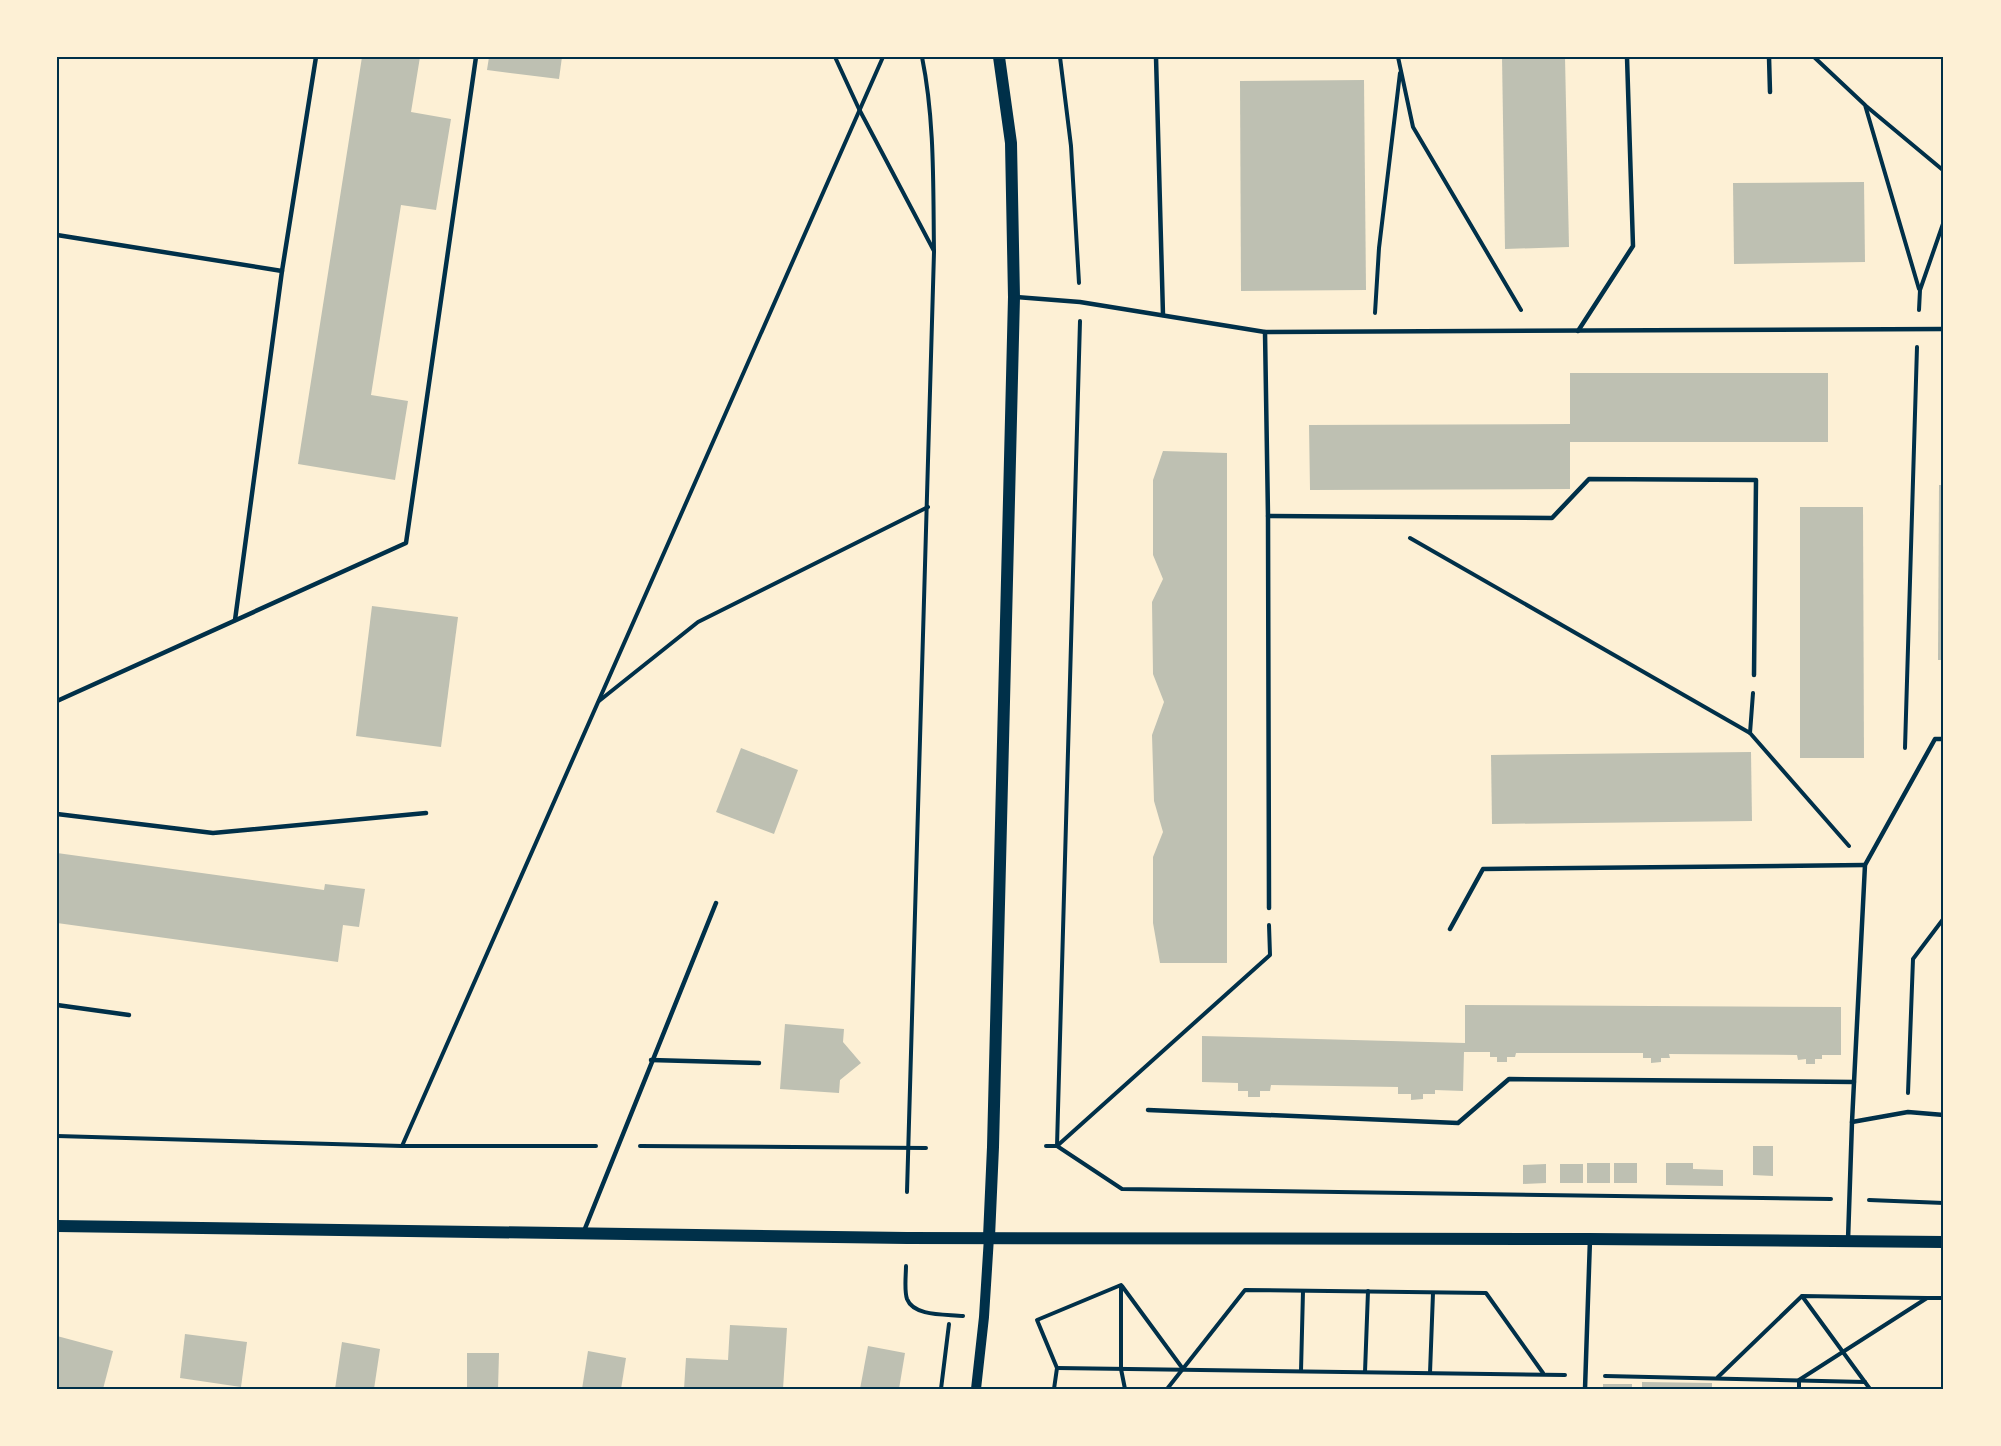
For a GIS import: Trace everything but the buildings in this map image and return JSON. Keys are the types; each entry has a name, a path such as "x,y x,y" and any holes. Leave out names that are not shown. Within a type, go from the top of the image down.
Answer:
{"main road":[{"path":"989,1237 1014,297 1011,143 999,57"},
{"path":"57,1226 989,1237 1944,1242"}],"street":[{"path":"976,1389 984,1317 989,1237"}],"lane":[{"path":"235,620 282,271 316,57"},
{"path":"57,701 406,543 476,57"},
{"path":"1156,57 1163,315"},
{"path":"1578,331 1633,246 1627,57"},
{"path":"1769,57 1770,92"},
{"path":"57,235 282,271"},
{"path":"1014,297 1080,302 1265,332 1944,329"},
{"path":"1265,332 1269,908"},
{"path":"1268,516 1552,518 1589,479 1756,480 1754,675"},
{"path":"1848,1242 1851,1122 1865,865 1935,740 1944,740"},
{"path":"57,814 213,833 426,813"},
{"path":"1450,929 1483,869 1865,865"},
{"path":"582,1233 716,903"},
{"path":"57,1005 129,1015"},
{"path":"651,1060 759,1063"},
{"path":"1148,1110 1458,1123 1509,1079 1854,1082"},
{"path":"1851,1122 1908,1112 1944,1115"},
{"path":"1585,1389 1590,1239"}],"path":[{"path":"835,57 859,109 934,252"},
{"path":"402,1146 883,57"},
{"path":"906,1192 934,252 932,140 922,57"},
{"path":"1058,1146 1080,302 1071,146 1060,57"},
{"path":"1398,57 1413,127 1534,331"},
{"path":"1814,57 1865,105 1944,171"},
{"path":"1374,332 1379,248 1401,70"},
{"path":"1865,105 1920,290"},
{"path":"1904,793 1920,290 1944,221"},
{"path":"597,702 698,622 928,507"},
{"path":"1374,516 1750,733 1865,865"},
{"path":"1750,733 1754,675"},
{"path":"1058,1146 1270,955 1269,908"},
{"path":"1908,1112 1913,959 1944,918"},
{"path":"57,1136 402,1146 926,1148"},
{"path":"1046,1146 1058,1146 1122,1189 1944,1203"},
{"path":"906,1266 906,1297 912,1307 925,1312 967,1316"},
{"path":"1054,1389 1057,1368 1037,1320 1121,1285"},
{"path":"1121,1285 1121,1369 1125,1389"},
{"path":"1121,1285 1184,1370"},
{"path":"1167,1389 1245,1290 1486,1293 1543,1374"},
{"path":"1302,1371 1303,1291"},
{"path":"1365,1372 1368,1291"},
{"path":"1430,1373 1433,1293"},
{"path":"1718,1377 1802,1296 1944,1298"},
{"path":"1802,1296 1870,1389"},
{"path":"1800,1380 1927,1298"},
{"path":"940,1389 949,1324"},
{"path":"1057,1368 1718,1377 1865,1382"},
{"path":"1799,1389 1800,1380"}]}
